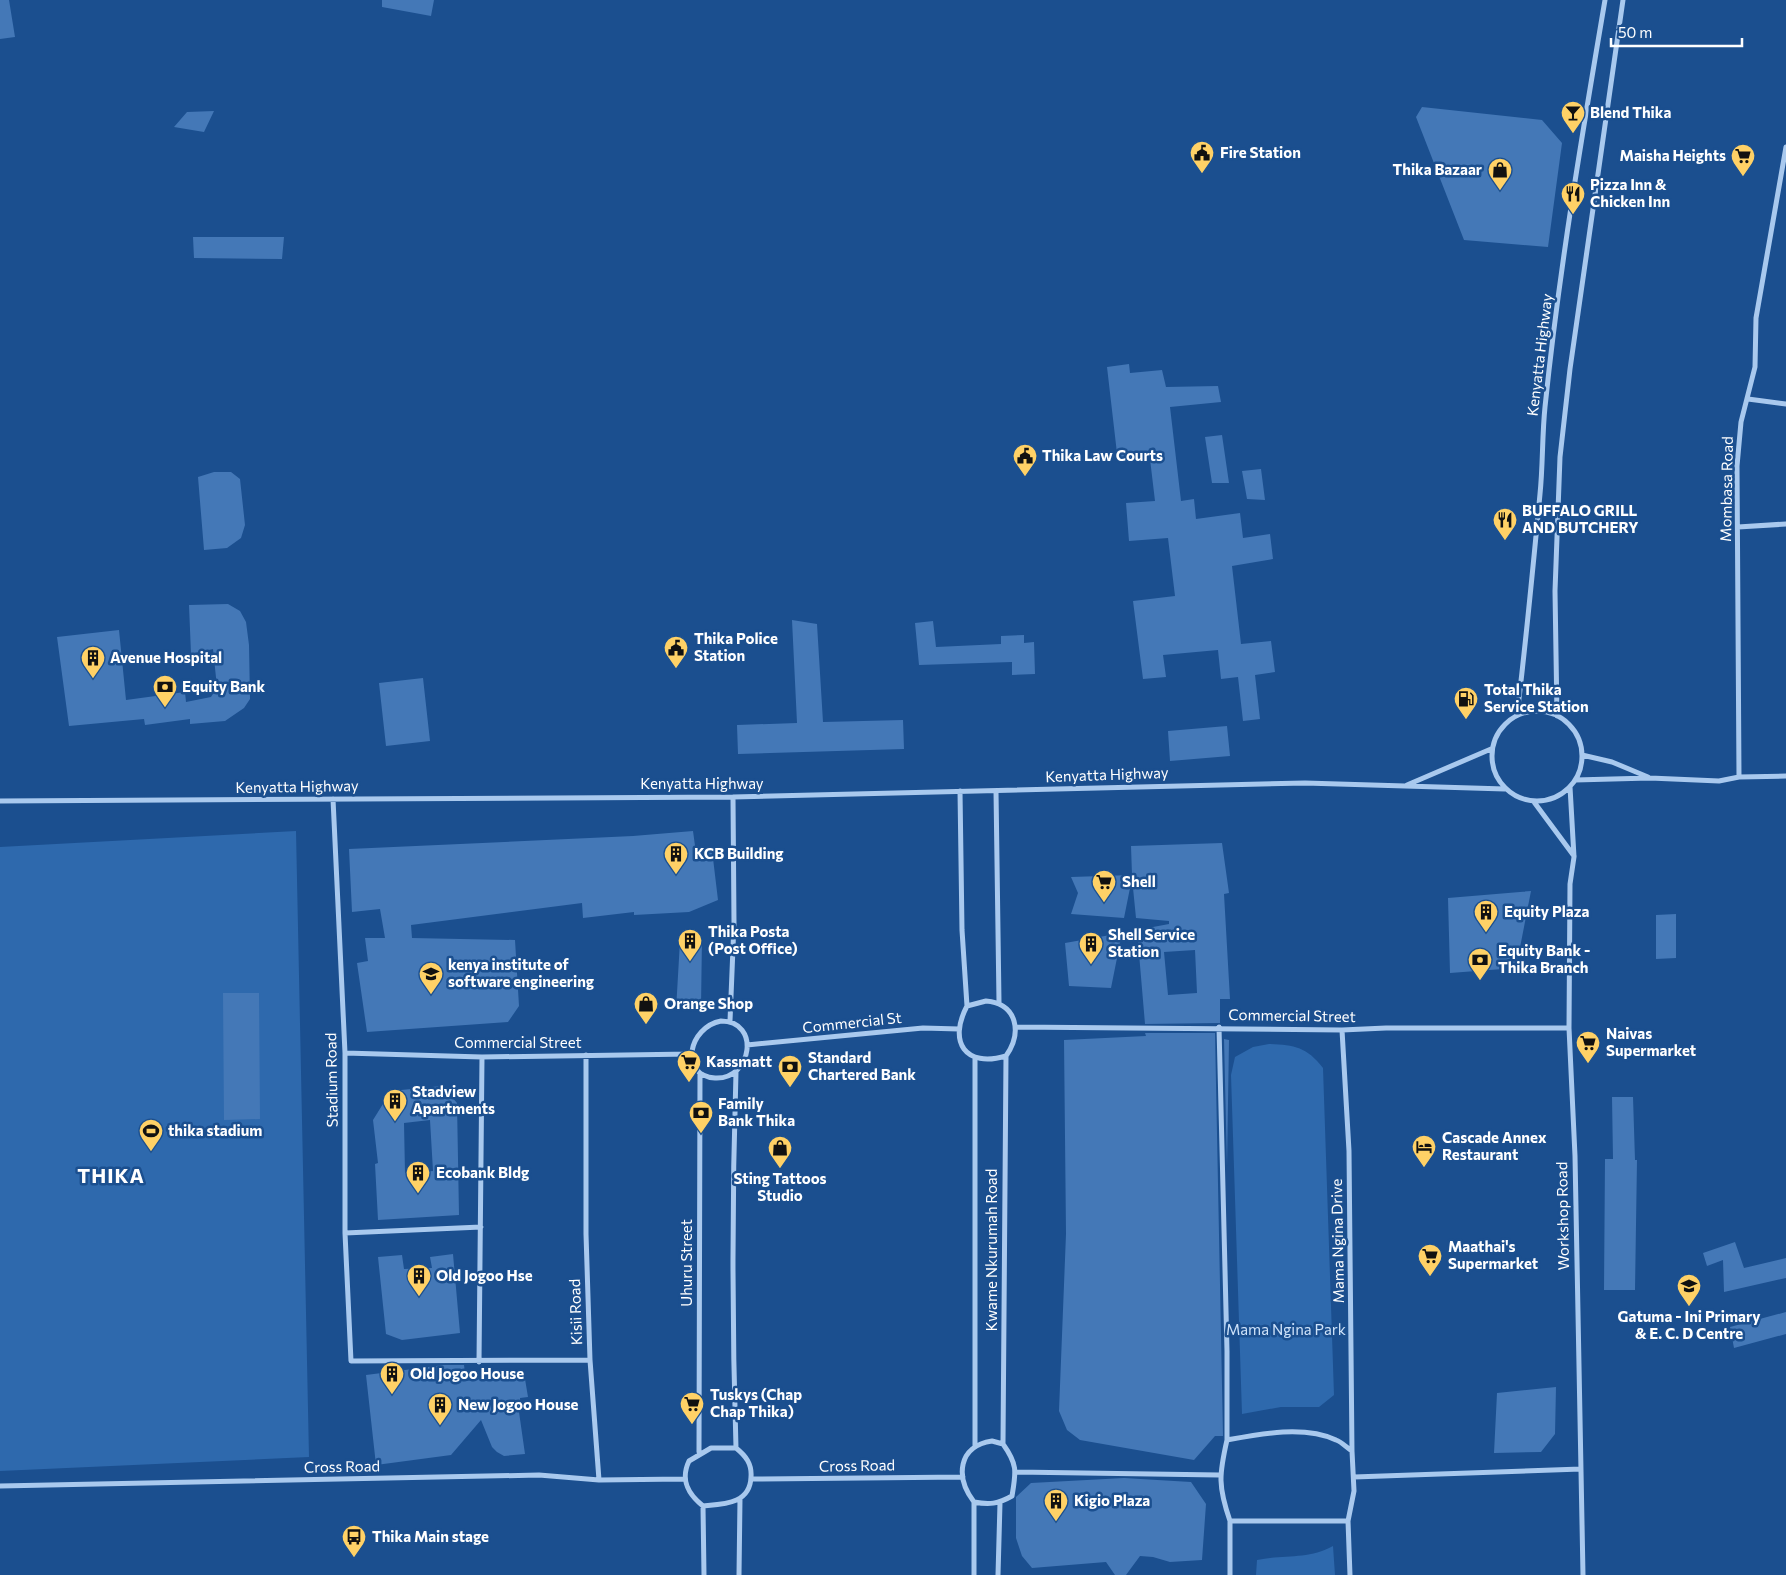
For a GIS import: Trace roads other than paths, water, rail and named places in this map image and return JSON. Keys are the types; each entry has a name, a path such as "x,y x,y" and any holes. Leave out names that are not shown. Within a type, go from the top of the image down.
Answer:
{"street":[{"name":"Kenyatta Highway","path":"1517,715 1529,615 1531,571 1540,492 1544,408 1586,106 1605,0"},
{"name":"Kenyatta Highway","path":"1557,716 1555,592 1560,456 1570,368 1623,0"},
{"name":"Mombasa Road","path":"1739,776 1737,466 1741,422 1756,367 1756,318 1786,147"},
{"path":"1748,399 1786,404"},
{"path":"1738,527 1786,524"},
{"path":"1534,802 1554,798 1570,787 1576,780 1581,768 1582,756 1575,732 1557,716 1538,711 1517,715 1500,729 1491,750 1493,771 1505,790 1534,802 1574,857"},
{"name":"Kenyatta Highway","path":"1404,787 1491,750"},
{"path":"1582,756 1612,762 1650,778"},
{"path":"1576,780 1650,778 1719,781 1739,776 1786,776"},
{"name":"Kenyatta Highway","path":"0,801 733,797 1305,783 1505,790"},
{"name":"Workshop Road","path":"1570,787 1574,857 1570,884 1569,1028 1575,1156 1583,1575"},
{"path":"960,791 962,930 967,1006 959,1029 960,1039 966,1053 974,1059 991,1061 1006,1056 1014,1041 1015,1027 1011,1011 999,1002 986,1001 967,1006"},
{"path":"996,792 999,1002"},
{"path":"730,1021 734,923 733,797"},
{"name":"Stadium Road","path":"333,799 344,1053 345,1233 351,1361"},
{"path":"730,1021 744,1030 747,1045 745,1059 736,1072 726,1077 716,1078 700,1073 691,1054 695,1039 710,1024 730,1021"},
{"name":"Commercial Street","path":"1015,1027 1219,1027 1342,1030 1569,1028"},
{"path":"1219,1027 1227,1352 1227,1440 1219,1475 1221,1496 1230,1521 1230,1575"},
{"name":"Commercial St","path":"747,1045 923,1028 959,1029"},
{"name":"Mama Ngina Drive","path":"1342,1030 1349,1161 1352,1451 1354,1477 1348,1521 1350,1575"},
{"name":"Commercial Street","path":"344,1053 482,1057 691,1054"},
{"name":"Kisii Road","path":"351,1361 479,1362 590,1360 586,1234 586,1055"},
{"name":"Kwame Nkurumah Road","path":"1003,1444 1006,1056"},
{"path":"479,1362 482,1227 482,1057"},
{"name":"Kwame Nkurumah Road","path":"974,1059 975,1446"},
{"path":"736,1072 733,1152 733,1367 736,1448 748,1460 751,1468 751,1480 749,1489 740,1499 728,1504 704,1506 693,1498 684,1479 688,1461 700,1452 711,1448 736,1448"},
{"name":"Uhuru Street","path":"700,1073 700,1452"},
{"path":"345,1233 482,1227"},
{"path":"590,1360 599,1480"},
{"path":"1227,1440 1282,1432 1309,1434 1337,1440 1352,1451"},
{"path":"974,1502 1000,1504 1012,1496 1016,1472 1015,1463 1003,1444 992,1441 975,1446 965,1456 963,1477 965,1487 974,1502 974,1575"},
{"path":"1354,1477 1580,1469"},
{"path":"1016,1472 1219,1475"},
{"name":"Cross Road","path":"0,1486 539,1475 599,1480 684,1479"},
{"name":"Cross Road","path":"751,1480 963,1477"},
{"path":"739,1575 740,1499"},
{"path":"998,1575 1000,1504"},
{"path":"704,1506 704,1575"},
{"path":"1230,1521 1348,1521"}],"place":[{"name":"Blend Thika","path":"1573,134"},
{"name":"Fire Station","path":"1202,174"},
{"name":"Maisha Heights","path":"1743,177"},
{"name":"Thika Bazaar","path":"1500,191"},
{"name":"Pizza Inn & Chicken Inn","path":"1573,215"},
{"name":"Thika Law Courts","path":"1025,477"},
{"name":"BUFFALO GRILL AND BUTCHERY","path":"1505,541"},
{"name":"Thika Police Station","path":"676,669"},
{"name":"Avenue Hospital","path":"93,679"},
{"name":"Equity Bank","path":"165,708"},
{"name":"Total Thika Service Station","path":"1466,720"},
{"name":"KCB Building","path":"676,875"},
{"name":"Shell","path":"1104,903"},
{"name":"Equity Plaza","path":"1486,933"},
{"name":"Thika Posta (Post Office)","path":"690,962"},
{"name":"Shell Service Station","path":"1091,965"},
{"name":"Equity Bank - Thika Branch","path":"1480,981"},
{"name":"kenya institute of software engineering","path":"431,995"},
{"name":"Orange Shop","path":"646,1025"},
{"name":"Naivas Supermarket","path":"1588,1064"},
{"name":"Kassmatt","path":"689,1083"},
{"name":"Standard Chartered Bank","path":"790,1088"},
{"name":"Stadview Apartments","path":"395,1122"},
{"name":"Family Bank Thika","path":"701,1134"},
{"name":"thika stadium","path":"151,1152"},
{"name":"Cascade Annex Restaurant","path":"1424,1168"},
{"name":"Sting Tattoos Studio","path":"780,1169"},
{"name":"Ecobank Bldg","path":"418,1194"},
{"name":"Maathai's Supermarket","path":"1430,1277"},
{"name":"Old Jogoo Hse","path":"419,1297"},
{"name":"Gatuma - Ini Primary & E. C. D Centre","path":"1689,1307"},
{"name":"Old Jogoo House","path":"392,1395"},
{"name":"Tuskys (Chap Chap Thika)","path":"692,1425"},
{"name":"New Jogoo House","path":"440,1426"},
{"name":"Kigio Plaza","path":"1056,1522"},
{"name":"Thika Main stage","path":"354,1558"}],"district":[{"name":"THIKA","path":"111,1176"}],"park label":[{"name":"Mama Ngina Park","path":"1286,1330"}]}
